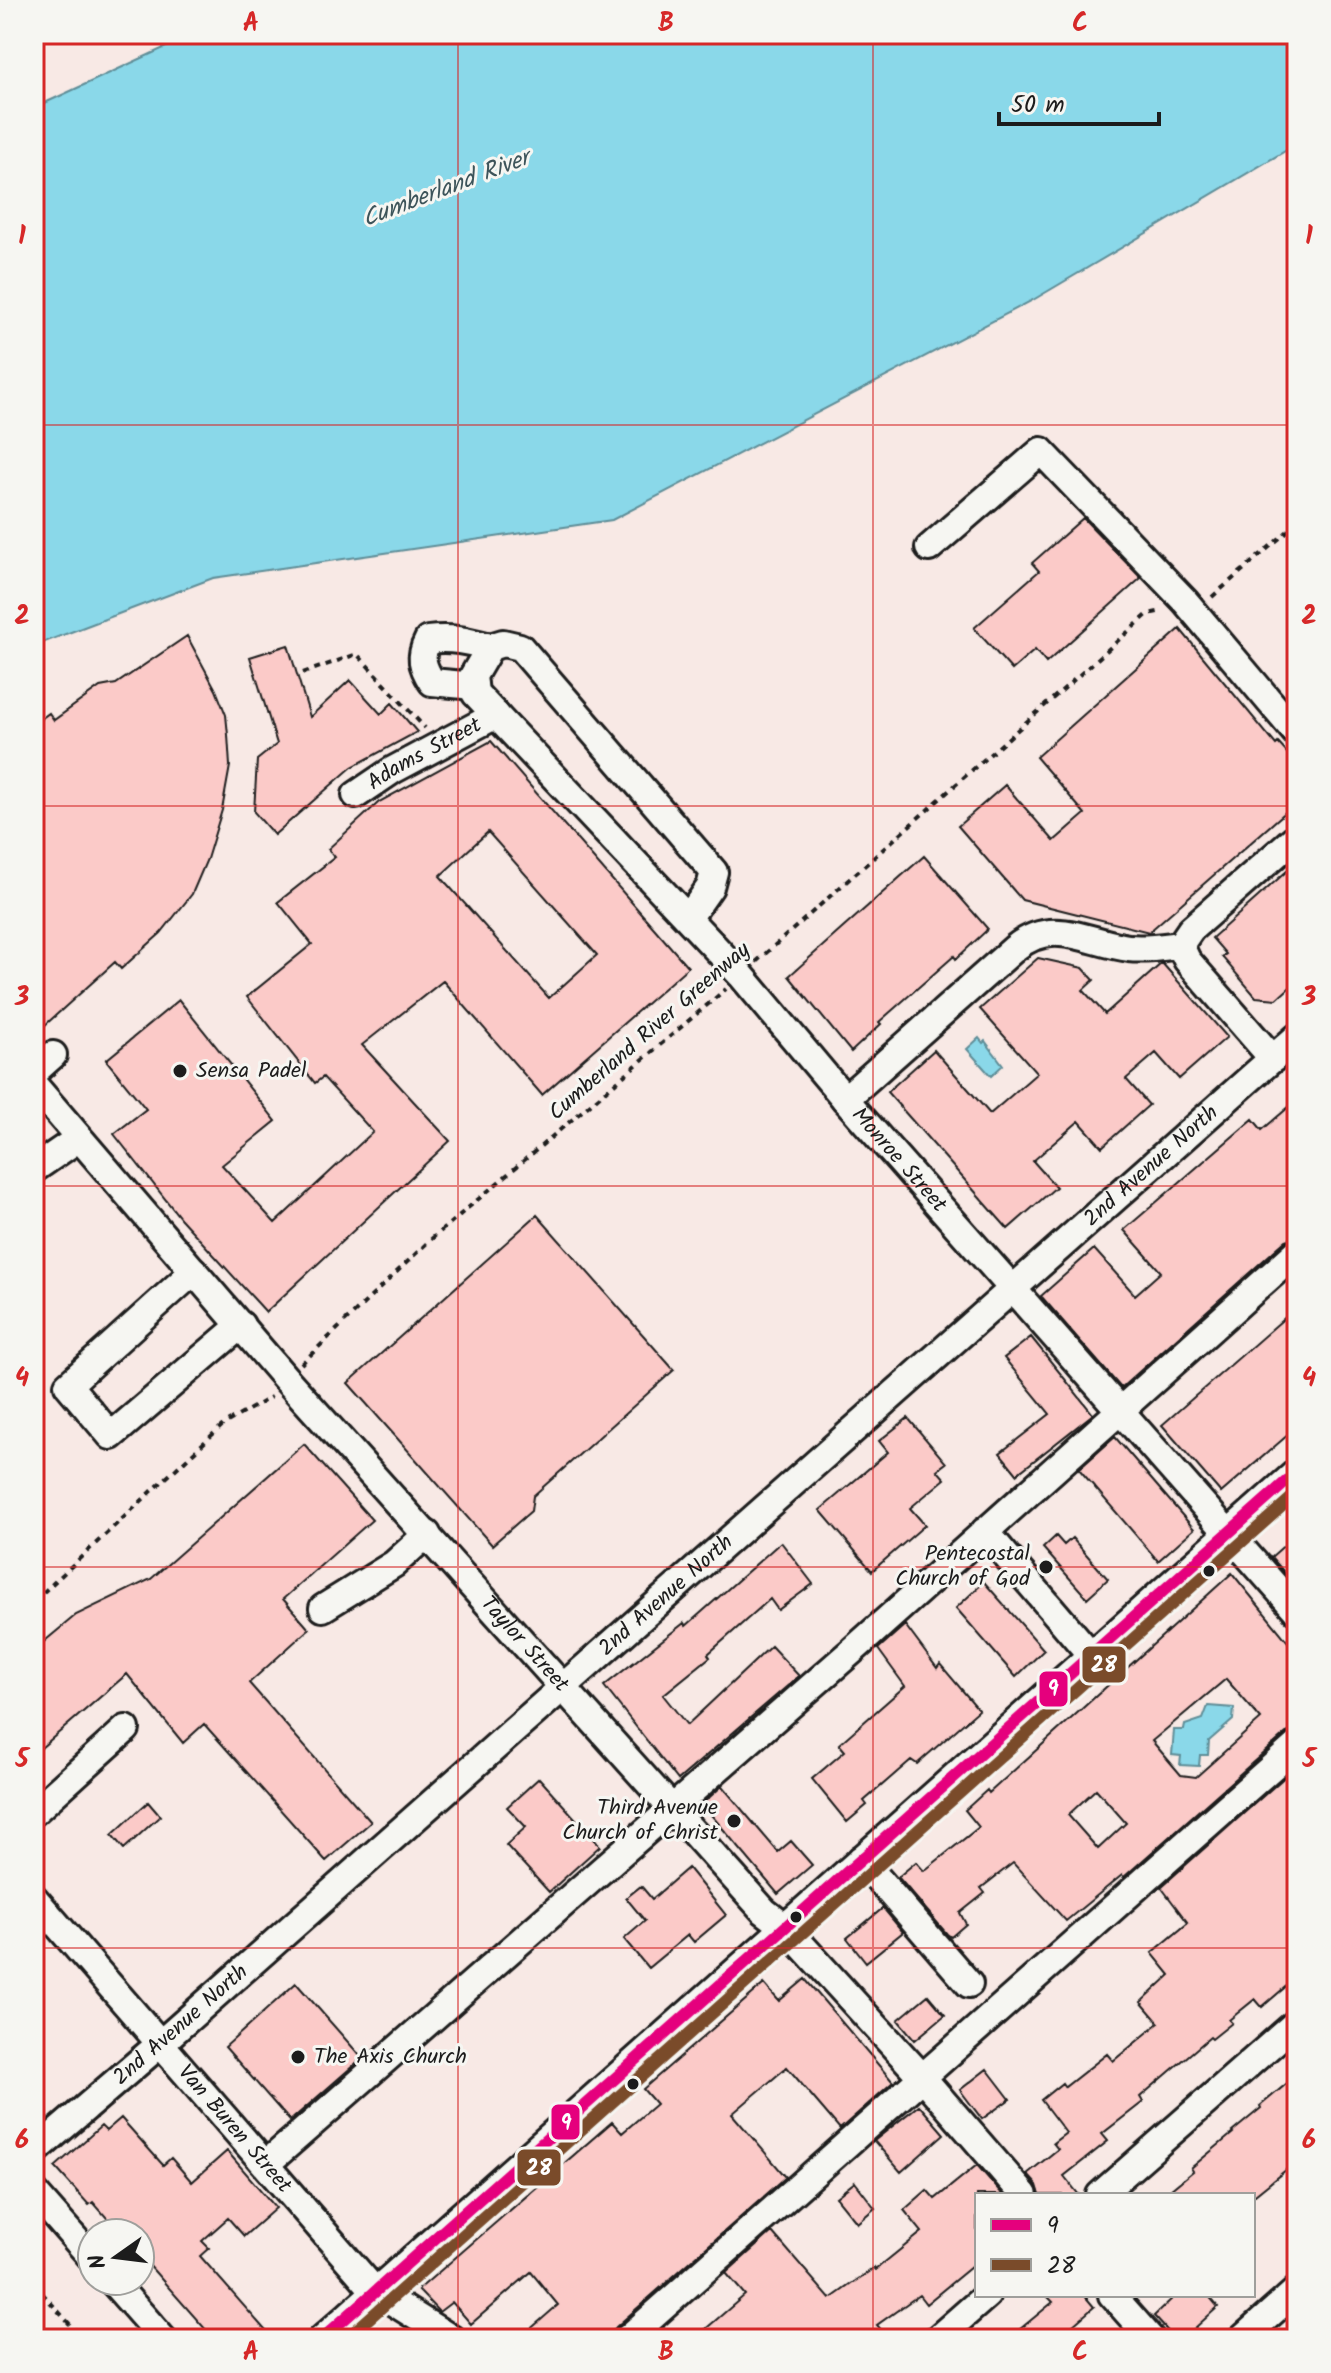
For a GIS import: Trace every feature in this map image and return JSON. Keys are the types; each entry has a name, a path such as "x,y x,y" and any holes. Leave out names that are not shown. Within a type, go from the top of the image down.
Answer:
{"street":[{"path":"929,548 1041,451 1190,607 1297,734"},
{"path":"490,647 473,676 474,686 432,682 423,668 421,653 428,640 457,638 490,647 503,643 520,647 714,872 710,887 689,917"},
{"name":"Monroe Street","path":"474,686 475,693 689,917 845,1099 1297,1611"},
{"name":"Adams Street","path":"356,795 393,770 496,715"},
{"path":"1180,945 1191,929 1297,836"},
{"path":"845,1099 1026,939 1052,931 1132,948 1180,945"},
{"path":"1180,945 1187,960 1273,1059"},
{"name":"2nd Avenue North","path":"34,2152 1297,1037"},
{"name":"Taylor Street","path":"34,1085 286,1379 764,1911 785,1927 921,2076 1022,2193"},
{"path":"34,1169 79,1138"},
{"path":"266,2164 673,1808 1297,1252"},
{"path":"194,1271 68,1385 111,1436 241,1325"},
{"path":"322,2339 1297,1472"},
{"path":"985,1531 1091,1655"},
{"path":"323,1608 394,1564 427,1534"},
{"path":"34,1812 126,1729"},
{"path":"627,2339 1297,1745"},
{"path":"861,1859 969,1984"},
{"name":"Van Buren Street","path":"34,1898 374,2290 452,2339"},
{"path":"1102,2193 1297,2022"},
{"path":"34,2192 76,2240"},
{"path":"1242,2339 1297,2290"},
{"path":"126,2297 163,2339"},
{"path":"937,2339 985,2297"},
{"path":"1114,2297 1151,2339"}],"path":[{"path":"1190,607 1297,523"},
{"name":"Cumberland River Greenway","path":"34,1601 224,1424 270,1399 286,1379 429,1241 1148,614 1160,609 1168,616 1183,621 1190,607"},
{"path":"303,673 357,654 427,730"},
{"path":"34,2284 83,2339"},
{"path":"34,2296 40,2290"}],"water":[{"name":"Cumberland River","path":"194,34 1297,34 1297,144 1033,300 612,520 213,578 34,646 34,108"},
{"path":"979,1038 983,1043 985,1041 1003,1065 991,1076 967,1049"},
{"path":"1208,1706 1234,1708 1233,1720 1209,1741 1208,1755 1200,1755 1199,1766 1180,1765 1181,1756 1172,1755 1174,1730 1184,1730 1185,1725 1203,1719"}],"building":[{"path":"1083,518 1141,578 1046,663 1035,650 1012,670 974,628 1039,571 1032,563"},
{"path":"1180,629 1276,745 1278,743 1297,764 1297,802 1149,932 1022,900 958,826 1005,785 1054,841 1085,814 1036,757"},
{"path":"187,636 216,690 226,715 228,735 230,766 222,810 207,859 192,894 161,933 121,969 115,962 34,1035 34,724 49,713 54,720 100,687 116,684"},
{"path":"288,645 310,717 350,680 381,714 392,703 417,732 352,767 274,835 254,812 257,760 277,744 250,657"},
{"path":"491,741 688,967 542,1095 443,981 362,1045 450,1141 266,1312 181,1219 114,1134 146,1109 106,1060 179,1000 276,1121 222,1165 275,1223 373,1132 323,1077 315,1083 247,997 312,944 278,902 335,857 328,849 379,802","holes":["488,832 597,955 549,998 440,876"]},
{"path":"924,856 987,928 986,931 879,1022 881,1024 851,1052 789,976"},
{"path":"1297,862 1297,981 1277,999 1256,997 1222,957 1226,954 1212,938"},
{"path":"1038,958 1083,968 1094,980 1083,990 1105,1014 1162,963 1227,1037 1179,1079 1156,1053 1126,1079 1149,1105 1102,1147 1079,1121 1033,1161 1056,1187 1008,1229 887,1092 934,1050 990,1114 1037,1073 980,1009"},
{"path":"1297,1100 1297,1236 1286,1240 1121,1388 1041,1296 1094,1249 1135,1295 1161,1272 1124,1230 1253,1119 1262,1130"},
{"path":"537,1215 674,1370 533,1496 531,1511 492,1545 348,1383"},
{"path":"1297,1307 1297,1427 1221,1493 1162,1425"},
{"path":"1031,1337 1093,1414 1017,1474 1000,1453 1050,1414 1004,1358"},
{"path":"908,1418 946,1463 937,1470 945,1479 910,1508 925,1525 872,1571 820,1510 888,1452 879,1441"},
{"path":"1115,1437 1194,1529 1158,1561 1079,1469"},
{"path":"304,1444 372,1520 283,1599 309,1629 249,1683 371,1822 326,1861 204,1724 183,1743 127,1674 34,1754 34,1650 76,1615 151,1579"},
{"path":"1297,1534 1297,1587 1271,1557"},
{"path":"1056,1536 1064,1545 1072,1538 1108,1579 1087,1598 1043,1548"},
{"path":"781,1542 813,1584 778,1610 770,1599 708,1654 710,1657 663,1695 687,1725 771,1646 799,1676 678,1780 604,1686 684,1623 686,1626"},
{"path":"1232,1573 1297,1653 1297,1729 1286,1733 1124,1877 1122,1875 1066,1921 1013,1863 981,1888 985,1893 960,1913 966,1924 951,1937 898,1877 916,1862 924,1871 979,1827 965,1810 987,1790 989,1793","holes":["1226,1679 1261,1719 1196,1777 1181,1775 1152,1741","1096,1789 1126,1823 1098,1849 1068,1815"]},
{"path":"984,1582 1044,1650 1016,1677 956,1608"},
{"path":"905,1625 937,1668 940,1664 979,1710 917,1764 911,1760 864,1801 867,1805 847,1822 812,1779 845,1751 839,1744 905,1686 878,1649"},
{"path":"1297,1766 1297,1977 1262,2007 1255,1999 1229,2020 1232,2023 1212,2039 1210,2037 1140,2097 1143,2102 1102,2134 1108,2141 1064,2176 1077,2193 1039,2193 1027,2174 1058,2149 1053,2143 1066,2133 1041,2100 1062,2083 1065,2087 1107,2054 1113,2061 1159,2023 1141,2002 1170,1975 1152,1953 1188,1923 1161,1887"},
{"path":"539,1778 600,1846 549,1892 506,1845 526,1827 507,1807"},
{"name":"Third Avenue Church of Christ","path":"722,1786 778,1852 791,1841 812,1865 778,1894 702,1804"},
{"path":"148,1802 160,1816 124,1849 112,1835"},
{"path":"688,1868 726,1915 694,1942 688,1935 648,1968 624,1939 645,1921 626,1898 641,1886 652,1899"},
{"path":"883,1908 903,1932 866,1962 847,1938"},
{"path":"805,1979 893,2082 840,2129 787,2067 732,2114 786,2177 616,2327 607,2339 519,2339 558,2305 531,2272 471,2324 452,2302 439,2312 418,2290 612,2122 622,2133 656,2104 643,2089 764,1984 779,2001"},
{"name":"The Axis Church","path":"296,1983 362,2058 290,2121 225,2047"},
{"path":"928,1995 945,2015 915,2040 898,2020"},
{"path":"987,2069 1010,2099 982,2119 960,2090"},
{"path":"1297,2075 1297,2161 1255,2195 1166,2193 1261,2108"},
{"path":"919,2105 944,2134 901,2172 874,2141"},
{"path":"121,2118 163,2165 171,2158 192,2182 227,2151 276,2208 244,2236 228,2218 202,2241 209,2248 200,2256 273,2339 214,2339 156,2273 156,2217 106,2217 93,2202 89,2205 55,2167 101,2126 106,2131"},
{"path":"977,2165 1001,2193 975,2193 975,2264 926,2304 919,2295 877,2325 889,2339 694,2339 745,2295 726,2273 772,2232 830,2299 875,2270 922,2232 904,2210 927,2190 935,2199"},
{"path":"855,2182 875,2208 857,2223 836,2197"},
{"path":"1048,2297 1086,2297 1094,2307 1057,2339 1008,2339 1053,2302"},
{"path":"1174,2297 1210,2297 1218,2307 1183,2339 1175,2339 1154,2316"}],"transit line":[{"name":"9","path":"322,2339 1297,1472"},
{"name":"28","path":"346,2339 1297,1493"}],"place":[{"name":"Sensa Padel","path":"180,1071"},
{"name":"Pentecostal Church of God","path":"1046,1567"},
{"name":"Third Avenue Church of Christ","path":"734,1821"},
{"name":"The Axis Church","path":"298,2057"}]}
